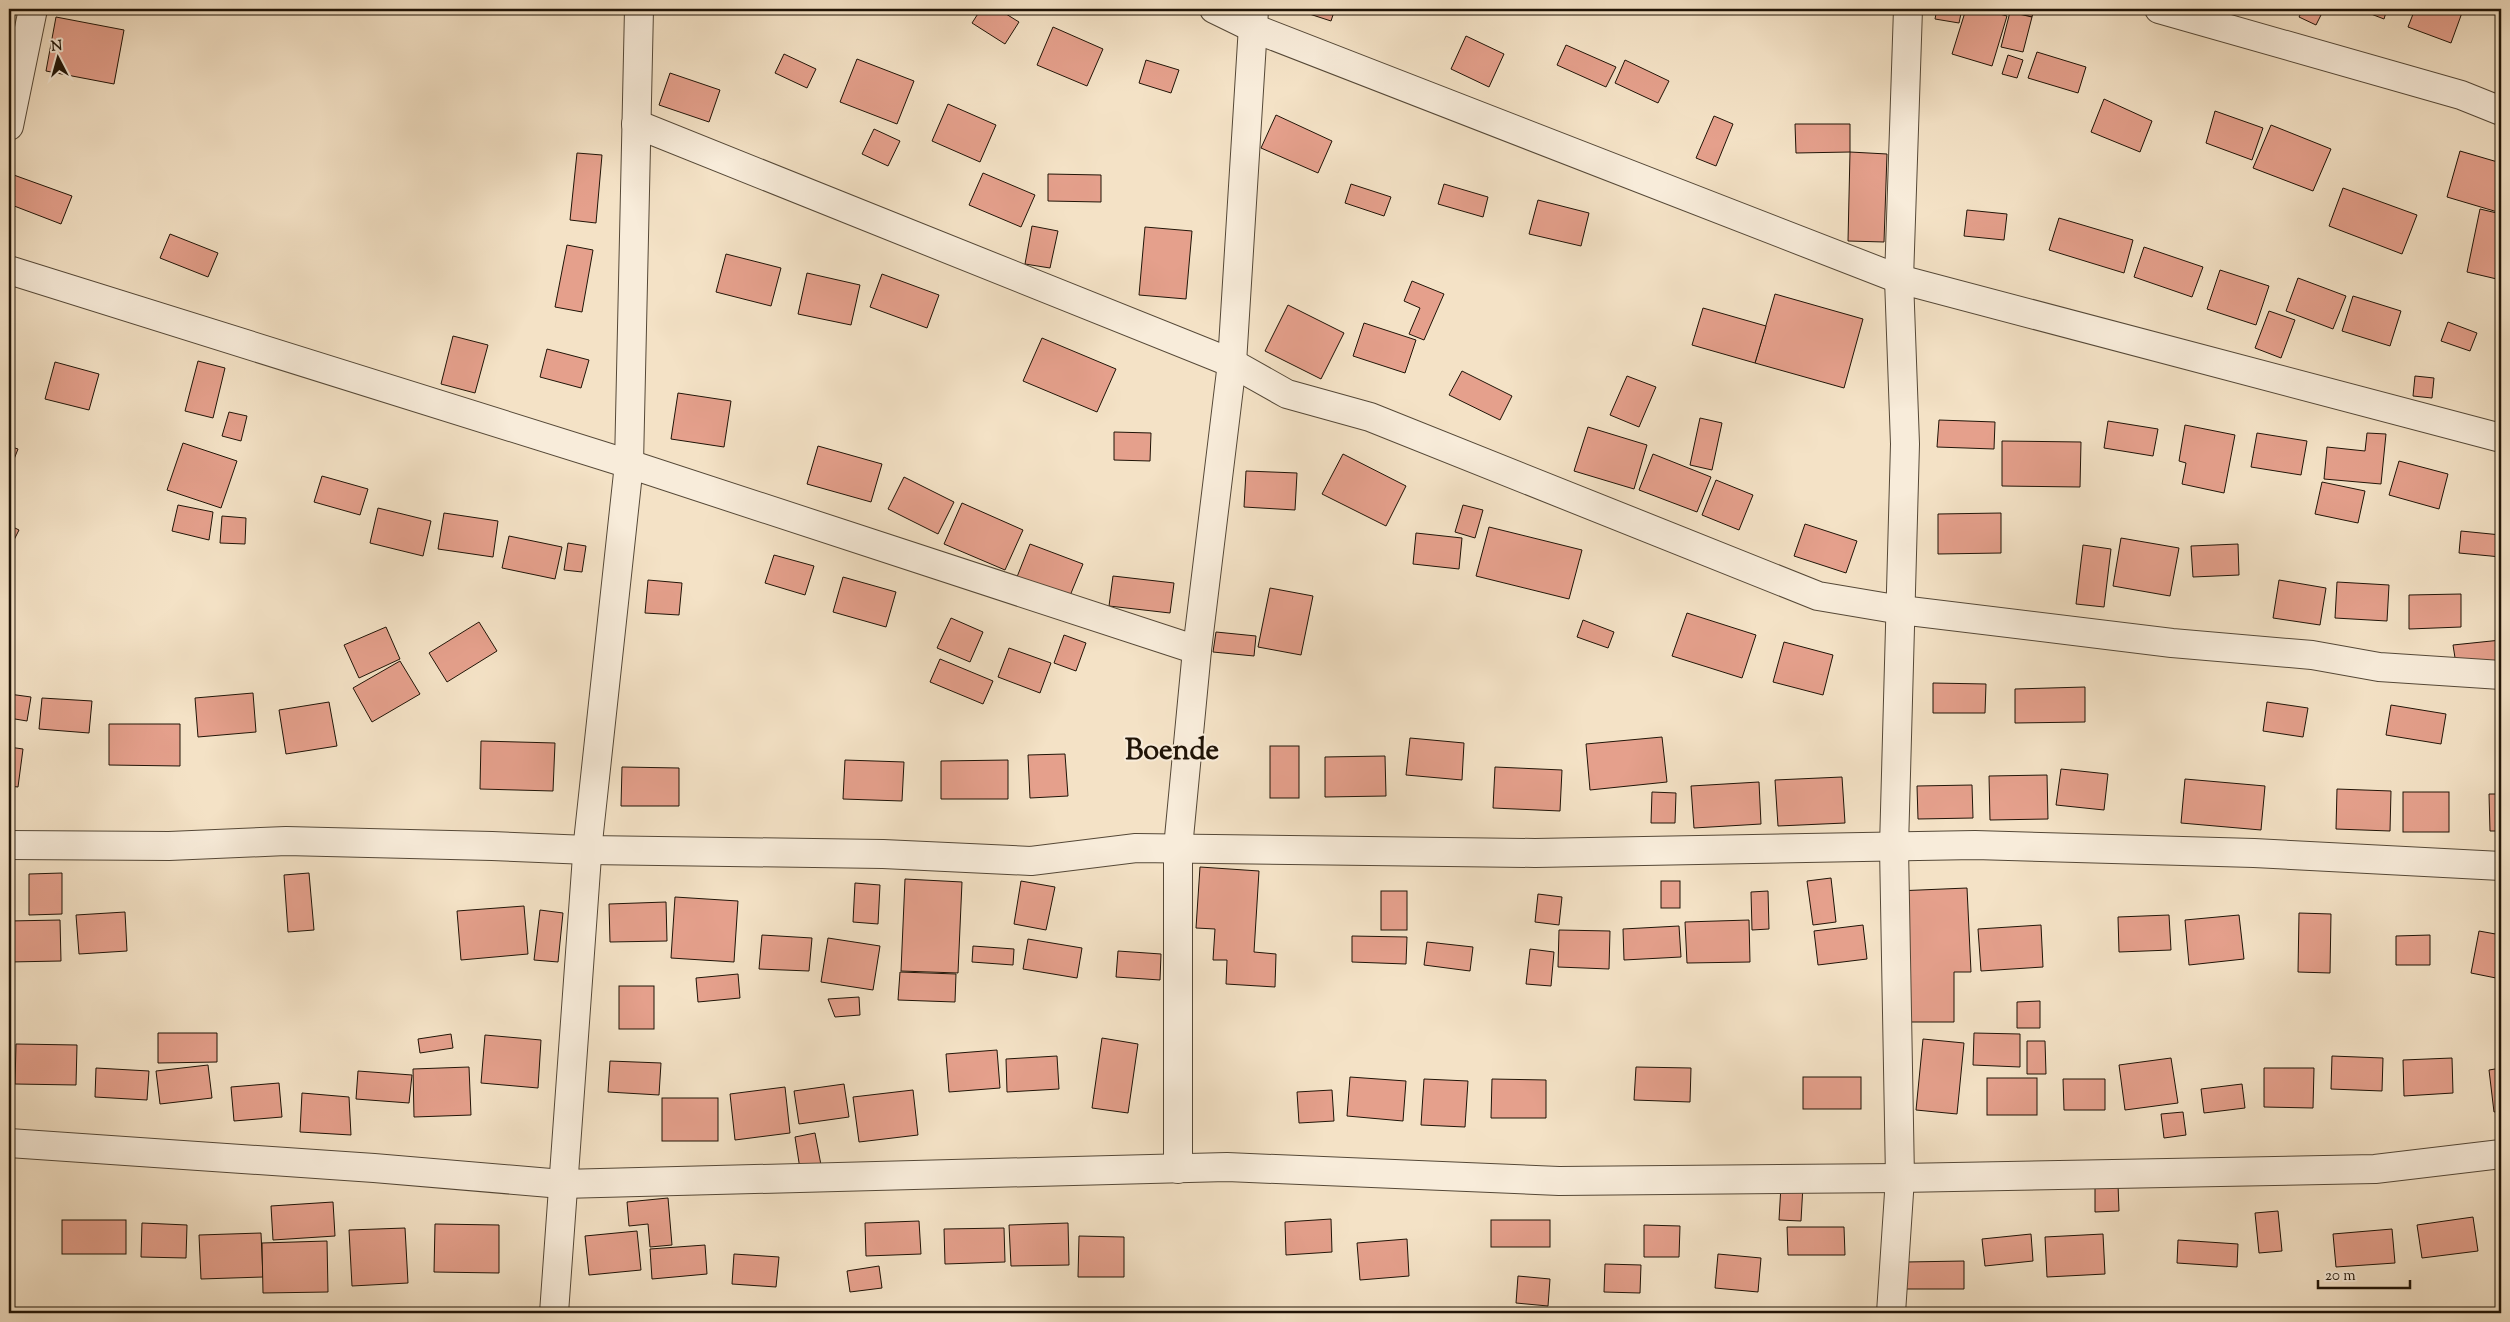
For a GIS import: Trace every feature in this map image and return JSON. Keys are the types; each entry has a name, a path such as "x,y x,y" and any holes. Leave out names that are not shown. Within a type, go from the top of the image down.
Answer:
{"street":[{"path":"9,126 33,9"},
{"path":"554,1313 588,850 629,464 639,9"},
{"path":"1214,9 1254,18 1899,279 2501,438"},
{"path":"1891,1313 1900,1178 1894,847 1904,444 1899,279 1908,9"},
{"path":"2160,9 2461,95 2501,110"},
{"path":"1178,1169 1178,848 1197,650 1232,363 1254,18"},
{"path":"636,124 1232,363 1287,394 1370,418 1818,596 1901,610 2172,643 2312,655 2379,667 2501,675"},
{"path":"9,270 629,464 1197,650"},
{"path":"9,845 169,846 286,840 588,850 883,854 1031,861 1136,848 1536,852 1975,845 2254,852 2501,866"},
{"path":"9,1143 364,1167 562,1184 1227,1167 1559,1181 1900,1178 2375,1169 2501,1154"}],"building":[{"path":"981,9 998,9 1019,22 1005,44 972,23"},
{"path":"1294,9 1335,9 1331,21"},
{"path":"1937,9 1962,9 1959,23 1935,19"},
{"path":"1966,9 1981,9 2007,16 1992,66 1952,54"},
{"path":"1997,9 2034,9 2032,17"},
{"path":"2303,9 2324,9 2316,25 2299,17"},
{"path":"2358,9 2387,9 2384,19"},
{"path":"2415,9 2463,10 2451,43 2408,27"},
{"path":"2010,12 2032,17 2023,52 2001,47"},
{"path":"56,17 124,30 114,84 46,71"},
{"path":"1053,27 1103,49 1087,86 1037,65"},
{"path":"1466,36 1504,54 1489,87 1451,69"},
{"path":"1566,45 1616,67 1606,87 1557,65"},
{"path":"2037,52 2086,67 2078,93 2028,78"},
{"path":"784,54 816,69 807,88 775,73"},
{"path":"2008,55 2023,60 2017,78 2002,74"},
{"path":"857,59 914,81 897,124 840,102"},
{"path":"1146,60 1179,70 1171,93 1139,83"},
{"path":"1625,60 1669,81 1658,103 1615,83"},
{"path":"670,73 720,90 709,122 659,105"},
{"path":"2104,99 2152,121 2140,152 2091,132"},
{"path":"948,104 996,125 980,162 932,141"},
{"path":"2215,111 2263,128 2252,160 2206,143"},
{"path":"1276,115 1332,141 1318,173 1261,148"},
{"path":"1714,116 1733,124 1716,166 1696,158"},
{"path":"1795,124 1850,124 1850,152 1796,153"},
{"path":"2271,125 2331,149 2313,191 2253,168"},
{"path":"874,129 900,141 888,166 862,154"},
{"path":"2460,151 2501,163 2501,213 2447,197"},
{"path":"1850,152 1887,154 1884,242 1848,241"},
{"path":"577,153 602,155 596,223 570,220"},
{"path":"983,173 1035,195 1021,227 969,205"},
{"path":"11,174 72,196 61,224 9,204"},
{"path":"1048,174 1101,175 1101,202 1048,201"},
{"path":"1351,184 1391,197 1384,216 1345,203"},
{"path":"1444,184 1488,197 1483,217 1438,204"},
{"path":"2343,188 2417,215 2402,254 2329,226"},
{"path":"1538,200 1589,213 1581,246 1529,234"},
{"path":"2480,209 2501,214 2501,280 2467,272"},
{"path":"1967,210 2007,214 2004,240 1964,236"},
{"path":"2059,218 2133,240 2124,273 2049,250"},
{"path":"1032,226 1058,231 1050,268 1025,264"},
{"path":"1145,227 1192,231 1186,299 1139,295"},
{"path":"170,234 218,253 208,277 160,258"},
{"path":"567,245 593,250 582,312 555,307"},
{"path":"2144,247 2203,267 2192,297 2134,277"},
{"path":"726,254 781,268 771,306 716,292"},
{"path":"2220,270 2269,286 2256,325 2207,309"},
{"path":"807,273 860,285 851,325 798,314"},
{"path":"882,274 939,295 927,328 870,307"},
{"path":"2298,278 2346,296 2333,329 2286,311"},
{"path":"1412,281 1444,294 1424,340 1409,334 1420,308 1404,301"},
{"path":"1775,294 1863,319 1844,388 1755,363"},
{"path":"2353,296 2401,311 2390,346 2342,331"},
{"path":"1288,305 1344,333 1321,379 1265,351"},
{"path":"1703,308 1766,326 1755,363 1692,345"},
{"path":"2269,311 2295,320 2281,358 2255,348"},
{"path":"2448,322 2477,333 2470,351 2441,341"},
{"path":"1364,323 1416,340 1405,373 1353,356"},
{"path":"453,336 488,345 475,393 441,384"},
{"path":"1042,338 1116,369 1097,412 1023,381"},
{"path":"547,349 589,360 581,388 540,377"},
{"path":"198,361 225,368 213,418 185,411"},
{"path":"55,362 99,374 89,410 45,399"},
{"path":"1462,371 1512,396 1500,420 1449,395"},
{"path":"1627,376 1656,387 1639,427 1610,415"},
{"path":"2415,376 2434,378 2432,398 2413,396"},
{"path":"678,393 731,401 724,447 671,439"},
{"path":"229,412 247,416 241,441 222,436"},
{"path":"1700,418 1722,423 1712,470 1690,465"},
{"path":"1939,420 1995,422 1994,449 1937,447"},
{"path":"2108,421 2158,429 2153,456 2104,448"},
{"path":"2185,425 2235,435 2224,493 2182,484 2186,463 2179,461"},
{"path":"1588,427 1647,445 1634,489 1574,471"},
{"path":"1114,432 1151,433 1150,461 1114,460"},
{"path":"2257,433 2307,441 2301,475 2251,467"},
{"path":"2367,433 2386,434 2381,484 2324,479 2327,447 2365,451"},
{"path":"2002,441 2081,442 2080,487 2002,486"},
{"path":"183,443 237,461 221,508 167,490"},
{"path":"9,446 18,449 9,472"},
{"path":"818,446 882,464 871,502 807,484"},
{"path":"1343,454 1406,486 1386,526 1322,494"},
{"path":"1653,454 1711,477 1697,512 1639,490"},
{"path":"2399,461 2448,474 2439,509 2389,495"},
{"path":"1246,471 1297,473 1295,510 1244,507"},
{"path":"322,476 368,489 360,515 314,502"},
{"path":"904,477 954,502 938,534 888,509"},
{"path":"1716,480 1753,495 1739,530 1702,515"},
{"path":"2322,482 2365,491 2358,523 2315,514"},
{"path":"962,503 1023,530 1005,570 944,544"},
{"path":"178,505 213,512 209,540 172,531"},
{"path":"1463,505 1483,510 1475,538 1455,532"},
{"path":"378,508 431,521 423,556 370,543"},
{"path":"444,513 498,521 493,557 438,549"},
{"path":"2001,513 2001,553 1938,554 1938,514"},
{"path":"222,516 246,518 245,544 220,543"},
{"path":"1805,524 1857,541 1846,573 1794,556"},
{"path":"9,525 19,530 9,550"},
{"path":"1489,527 1582,550 1569,599 1476,576"},
{"path":"2461,531 2501,535 2501,557 2459,553"},
{"path":"1416,533 1462,538 1459,569 1413,564"},
{"path":"509,536 562,547 555,579 502,568"},
{"path":"2121,538 2179,548 2170,596 2113,586"},
{"path":"568,543 586,546 582,572 564,570"},
{"path":"1030,544 1083,564 1067,603 1015,582"},
{"path":"2238,544 2239,575 2193,577 2191,546"},
{"path":"2083,545 2111,549 2104,607 2076,604"},
{"path":"774,555 814,566 805,595 765,583"},
{"path":"1113,576 1174,583 1170,613 1109,606"},
{"path":"843,577 896,592 886,627 833,612"},
{"path":"648,580 682,583 679,615 645,613"},
{"path":"2279,580 2326,588 2320,625 2273,618"},
{"path":"2337,582 2389,585 2387,621 2335,618"},
{"path":"1270,588 1313,596 1301,655 1258,647"},
{"path":"2461,594 2461,627 2409,629 2409,595"},
{"path":"1687,613 1756,635 1742,678 1672,656"},
{"path":"951,618 983,632 970,662 937,648"},
{"path":"1583,620 1614,632 1608,648 1577,637"},
{"path":"479,622 497,651 447,682 429,653"},
{"path":"386,627 400,659 359,678 344,645"},
{"path":"1216,632 1256,636 1254,656 1213,652"},
{"path":"1064,635 1086,643 1076,671 1054,663"},
{"path":"2501,640 2501,660 2456,664 2453,645"},
{"path":"1784,642 1833,655 1823,695 1773,682"},
{"path":"1009,648 1051,663 1040,693 998,677"},
{"path":"940,659 993,681 983,704 930,682"},
{"path":"400,661 420,694 372,722 353,688"},
{"path":"1933,683 1986,684 1985,713 1933,713"},
{"path":"2085,687 2085,722 2015,723 2015,689"},
{"path":"253,693 256,732 198,737 195,698"},
{"path":"9,694 31,697 27,721 9,718"},
{"path":"42,698 92,701 89,733 39,729"},
{"path":"329,702 337,746 286,754 279,710"},
{"path":"2267,702 2308,708 2303,737 2263,731"},
{"path":"2391,705 2446,714 2441,744 2386,735"},
{"path":"109,724 180,724 180,766 109,765"},
{"path":"1662,737 1667,782 1590,790 1586,744"},
{"path":"1410,738 1464,743 1462,780 1406,775"},
{"path":"481,741 555,743 553,791 480,789"},
{"path":"1270,746 1299,746 1299,798 1270,798"},
{"path":"9,747 23,749 18,787 9,786"},
{"path":"1065,754 1068,796 1030,798 1028,755"},
{"path":"1385,756 1386,796 1325,797 1325,757"},
{"path":"845,760 904,762 902,801 843,799"},
{"path":"1008,760 1008,799 941,799 941,761"},
{"path":"622,767 679,768 679,806 621,806"},
{"path":"1495,767 1562,770 1560,811 1493,808"},
{"path":"2061,769 2108,774 2104,810 2056,805"},
{"path":"2047,775 2048,819 1990,820 1989,776"},
{"path":"1842,777 1845,823 1778,826 1775,780"},
{"path":"2185,779 2265,786 2261,830 2181,823"},
{"path":"1759,782 1761,824 1694,828 1691,786"},
{"path":"1972,785 1973,818 1918,819 1917,786"},
{"path":"2337,789 2391,791 2390,831 2336,829"},
{"path":"1652,792 1676,793 1675,823 1651,823"},
{"path":"2403,792 2449,792 2449,832 2403,832"},
{"path":"2489,794 2501,794 2501,831 2490,831"},
{"path":"1200,867 1259,871 1254,952 1276,954 1275,987 1226,984 1227,960 1213,960 1215,929 1196,928"},
{"path":"62,873 62,914 29,915 29,874"},
{"path":"309,873 314,930 288,932 284,875"},
{"path":"1831,878 1836,922 1813,925 1807,881"},
{"path":"905,879 962,882 958,973 901,971"},
{"path":"1021,881 1055,887 1046,930 1014,924"},
{"path":"1661,881 1680,881 1680,908 1661,908"},
{"path":"855,883 880,885 878,924 853,922"},
{"path":"1967,888 1971,972 1954,972 1954,1022 1908,1022 1896,891"},
{"path":"1381,891 1407,891 1407,930 1381,930"},
{"path":"1768,891 1769,929 1752,930 1751,892"},
{"path":"1538,894 1562,897 1559,925 1535,922"},
{"path":"675,897 738,901 734,962 671,958"},
{"path":"666,902 667,941 610,942 609,904"},
{"path":"524,906 528,954 461,960 457,911"},
{"path":"540,910 563,913 558,962 534,960"},
{"path":"125,912 127,951 79,954 76,915"},
{"path":"2299,913 2331,914 2330,973 2298,972"},
{"path":"2169,915 2171,950 2119,952 2118,917"},
{"path":"2239,915 2244,959 2189,965 2185,920"},
{"path":"60,920 61,961 9,962 9,921"},
{"path":"1749,920 1750,962 1687,963 1685,922"},
{"path":"1863,925 1867,959 1818,965 1814,931"},
{"path":"2041,925 2043,967 1981,971 1978,929"},
{"path":"1679,926 1681,957 1624,960 1623,929"},
{"path":"1559,930 1610,931 1609,969 1558,967"},
{"path":"2479,931 2501,935 2501,979 2471,973"},
{"path":"762,935 812,938 809,971 759,969"},
{"path":"2430,935 2430,965 2396,965 2396,936"},
{"path":"1352,936 1407,937 1406,964 1352,962"},
{"path":"828,938 880,946 873,990 821,982"},
{"path":"1028,939 1082,948 1077,978 1023,969"},
{"path":"1427,942 1473,947 1470,971 1424,965"},
{"path":"973,946 1014,949 1013,965 972,962"},
{"path":"1530,949 1554,952 1551,986 1526,984"},
{"path":"1118,951 1161,954 1160,980 1116,977"},
{"path":"900,972 956,974 955,1002 898,1000"},
{"path":"738,974 740,998 698,1002 696,978"},
{"path":"619,986 654,986 654,1029 619,1029"},
{"path":"859,997 860,1015 835,1017 828,999"},
{"path":"2040,1001 2040,1028 2017,1028 2017,1002"},
{"path":"158,1033 217,1033 217,1062 158,1063"},
{"path":"1974,1033 2020,1034 2020,1067 1973,1065"},
{"path":"451,1034 453,1048 420,1053 418,1039"},
{"path":"485,1035 541,1040 538,1088 481,1083"},
{"path":"1102,1038 1138,1044 1128,1113 1092,1108"},
{"path":"1923,1039 1964,1043 1957,1114 1916,1110"},
{"path":"2027,1041 2045,1041 2046,1074 2027,1074"},
{"path":"16,1044 77,1045 76,1085 15,1084"},
{"path":"997,1050 1000,1088 949,1092 946,1054"},
{"path":"1057,1056 1059,1089 1007,1092 1006,1059"},
{"path":"2332,1056 2383,1058 2382,1091 2331,1089"},
{"path":"2171,1058 2178,1103 2125,1110 2119,1065"},
{"path":"2452,1058 2453,1093 2404,1096 2403,1060"},
{"path":"610,1061 661,1063 659,1095 608,1092"},
{"path":"208,1065 212,1098 160,1104 156,1071"},
{"path":"469,1067 471,1115 414,1117 413,1069"},
{"path":"1636,1067 1691,1068 1690,1102 1634,1100"},
{"path":"96,1068 149,1071 147,1100 95,1097"},
{"path":"2264,1068 2314,1068 2313,1108 2264,1107"},
{"path":"2501,1068 2501,1111 2494,1112 2489,1070"},
{"path":"358,1071 412,1075 409,1103 356,1099"},
{"path":"1350,1077 1406,1081 1403,1121 1347,1116"},
{"path":"1803,1077 1861,1077 1861,1109 1803,1109"},
{"path":"1987,1078 2037,1078 2037,1115 1987,1115"},
{"path":"1424,1079 1468,1081 1465,1127 1421,1125"},
{"path":"1492,1079 1546,1080 1546,1118 1491,1118"},
{"path":"2063,1079 2105,1079 2105,1110 2064,1110"},
{"path":"279,1083 282,1117 234,1121 231,1087"},
{"path":"844,1084 849,1117 799,1124 794,1091"},
{"path":"2242,1084 2245,1108 2204,1113 2201,1089"},
{"path":"785,1087 790,1133 735,1140 730,1094"},
{"path":"913,1090 918,1135 859,1142 853,1097"},
{"path":"1332,1090 1334,1121 1299,1123 1297,1092"},
{"path":"302,1093 349,1097 351,1135 300,1132"},
{"path":"662,1098 718,1098 718,1141 662,1141"},
{"path":"2183,1112 2186,1135 2164,1138 2161,1114"},
{"path":"815,1133 821,1165 800,1169 795,1137"},
{"path":"9,1173 14,1174 9,1237"},
{"path":"2095,1184 2118,1184 2119,1211 2095,1212"},
{"path":"1781,1185 1803,1185 1801,1221 1779,1220"},
{"path":"668,1198 672,1245 650,1247 648,1224 629,1226 627,1202"},
{"path":"333,1202 335,1236 273,1240 271,1206"},
{"path":"2278,1211 2282,1251 2259,1253 2255,1213"},
{"path":"2473,1217 2478,1251 2422,1258 2417,1225"},
{"path":"1331,1219 1332,1252 1286,1255 1285,1222"},
{"path":"62,1220 126,1220 126,1254 62,1254"},
{"path":"1491,1220 1550,1220 1550,1247 1491,1247"},
{"path":"919,1221 921,1254 866,1256 865,1223"},
{"path":"142,1223 187,1225 186,1258 141,1257"},
{"path":"1068,1223 1069,1265 1011,1266 1009,1225"},
{"path":"435,1224 499,1225 499,1273 434,1272"},
{"path":"1644,1225 1680,1226 1679,1257 1644,1257"},
{"path":"1787,1227 1844,1227 1845,1255 1788,1255"},
{"path":"405,1228 408,1283 352,1286 349,1230"},
{"path":"1004,1228 1005,1262 945,1264 944,1229"},
{"path":"2392,1229 2395,1263 2336,1267 2333,1234"},
{"path":"637,1231 641,1270 589,1275 585,1236"},
{"path":"261,1233 263,1277 201,1279 199,1235"},
{"path":"2031,1234 2033,1261 1985,1266 1982,1239"},
{"path":"2103,1234 2105,1274 2047,1277 2045,1237"},
{"path":"1079,1236 1124,1237 1124,1277 1078,1277"},
{"path":"1407,1239 1409,1276 1360,1280 1357,1243"},
{"path":"2178,1240 2238,1244 2237,1267 2177,1263"},
{"path":"327,1241 328,1292 263,1293 262,1243"},
{"path":"705,1245 707,1274 652,1279 650,1249"},
{"path":"734,1254 779,1257 776,1287 732,1284"},
{"path":"1718,1254 1761,1258 1758,1292 1715,1288"},
{"path":"1964,1261 1964,1289 1906,1289 1906,1262"},
{"path":"1605,1264 1641,1265 1640,1293 1604,1292"},
{"path":"879,1266 882,1288 850,1292 847,1271"},
{"path":"1518,1276 1550,1279 1548,1306 1516,1303"}],"district":[{"name":"Boende","path":"1172,752"}]}
